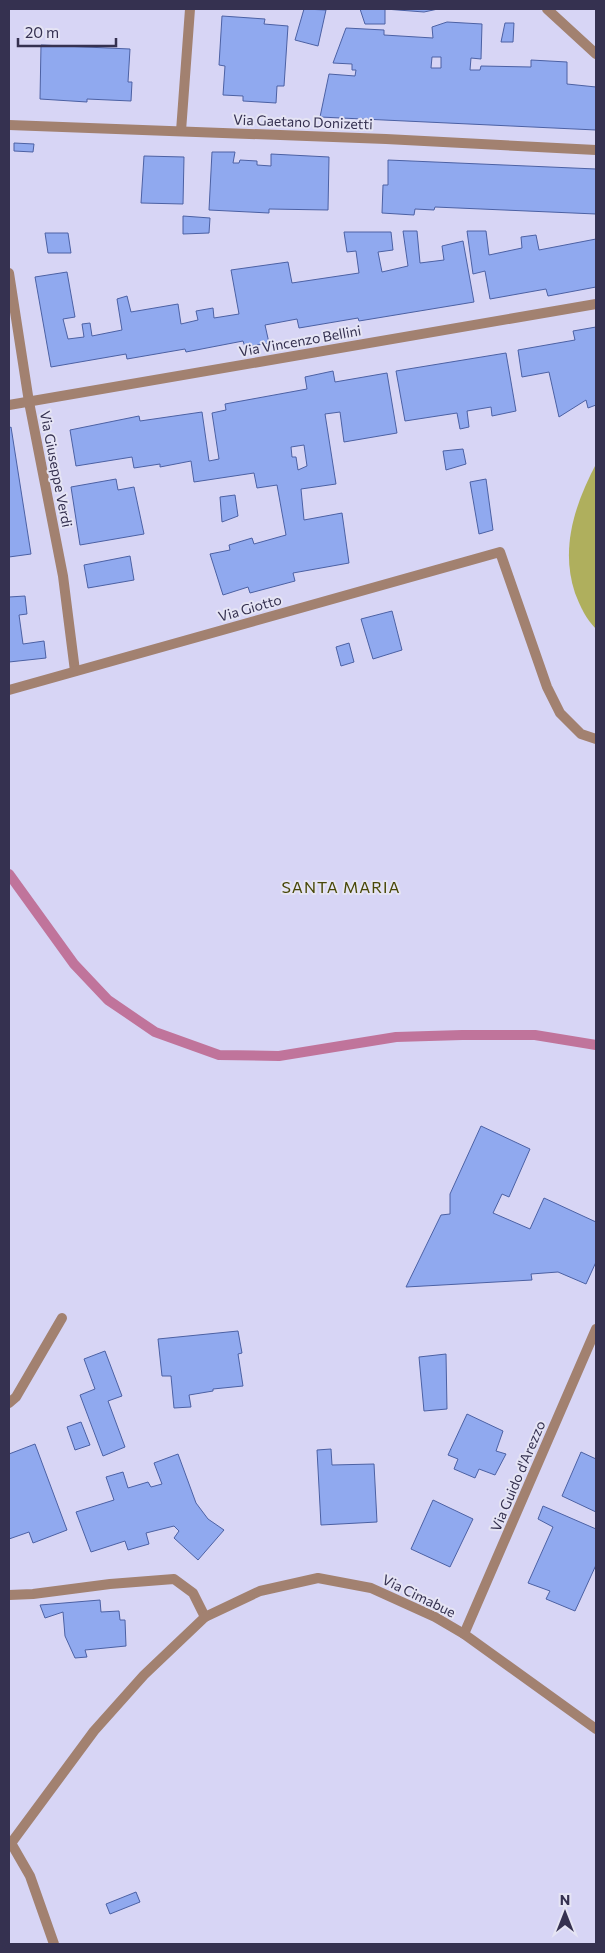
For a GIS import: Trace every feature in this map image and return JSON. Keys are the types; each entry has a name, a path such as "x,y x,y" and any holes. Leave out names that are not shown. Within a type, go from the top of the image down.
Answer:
{"street":[{"path":"182,131 190,9"},
{"path":"547,9 596,54"},
{"name":"Via Gaetano Donizetti","path":"9,126 182,131 596,150"},
{"name":"Via Giuseppe Verdi","path":"9,273 29,402 63,576 76,671"},
{"name":"Via Vincenzo Bellini","path":"9,406 596,304"},
{"name":"Via Giotto","path":"9,690 500,552 547,688 560,712 581,734 596,739"},
{"path":"9,1402 16,1397 62,1318"},
{"name":"Via Guido d'Arezzo","path":"464,1634 596,1329"},
{"name":"Via Cimabue","path":"10,1844 94,1731 144,1675 205,1617 260,1591 318,1578 371,1588 435,1616 464,1634 596,1729"},
{"path":"9,1596 110,1584 174,1579 193,1593 205,1617"},
{"path":"10,1844 30,1876 54,1944"}],"shaded area":[{"path":"596,464 596,629 589,621 575,593 569,559 572,527 576,511"}],"building":[{"path":"304,9 326,10 318,46 295,40"},
{"path":"360,9 385,9 385,24 365,24"},
{"path":"385,9 438,9 424,12"},
{"path":"222,16 265,19 264,24 288,26 284,86 277,86 276,103 243,101 243,96 223,95 225,66 219,65"},
{"path":"447,22 482,24 481,59 471,58 470,70 480,70 481,66 531,67 531,60 567,62 567,84 596,87 596,130 320,117 329,74 355,76 356,70 352,70 352,64 333,63 346,28 384,30 384,35 433,38 432,27","holes":["432,57 441,57 441,68 431,68"]},
{"path":"505,23 514,23 513,42 501,42"},
{"path":"41,45 130,49 128,82 132,82 131,101 87,99 87,102 40,99"},
{"path":"14,143 34,144 33,152 14,151"},
{"path":"212,152 235,152 233,163 239,163 240,160 257,161 257,165 271,166 271,154 329,157 328,210 269,209 269,213 209,210"},
{"path":"144,156 184,157 183,204 141,203"},
{"path":"388,160 596,169 596,214 435,207 434,210 415,209 414,215 382,213 383,185 388,185"},
{"path":"183,216 210,218 209,233 183,234"},
{"path":"403,231 417,231 420,263 444,260 442,246 463,241 474,302 359,321 358,318 299,328 297,319 265,325 269,343 245,347 243,341 186,352 185,349 127,359 126,354 51,367 35,277 67,272 75,317 63,319 68,339 84,337 82,324 90,323 92,336 122,330 117,299 127,296 131,312 178,304 181,324 198,320 196,311 213,308 214,318 239,314 231,270 288,262 292,283 359,273 356,251 347,252 344,232 391,232 393,250 378,252 382,272 408,266"},
{"path":"467,231 486,231 489,255 522,248 521,237 536,235 539,250 596,239 596,287 548,296 546,289 490,299 485,271 473,274"},
{"path":"45,233 68,233 71,253 48,253"},
{"path":"596,327 596,405 588,408 586,400 559,417 549,372 522,377 518,350 575,340 573,331"},
{"path":"506,353 516,411 492,416 491,407 467,411 469,427 460,429 457,413 405,421 396,371"},
{"path":"333,371 335,382 387,373 397,433 344,442 340,412 325,414 336,484 301,489 304,520 342,513 349,563 293,573 295,581 250,593 248,587 223,595 210,554 230,550 229,545 252,538 254,544 286,535 277,485 257,488 254,473 194,482 191,461 160,467 160,464 134,468 132,457 76,466 70,430 139,416 140,421 202,412 209,461 219,459 212,413 226,410 225,404 307,389 305,377","holes":["304,445 307,466 298,470 296,457 292,457 291,447"]},
{"path":"11,427 31,554 9,557 9,428"},
{"path":"463,449 466,464 446,470 443,451"},
{"path":"116,479 118,490 134,487 144,534 80,545 71,487"},
{"path":"486,479 493,530 479,534 470,482"},
{"path":"235,495 238,516 222,522 220,497"},
{"path":"130,556 134,580 88,588 84,565"},
{"path":"25,596 27,614 19,615 23,644 44,641 46,658 9,662 9,597"},
{"path":"392,611 402,650 373,659 361,619"},
{"path":"349,643 354,662 341,666 336,647"},
{"path":"481,1126 530,1149 509,1197 502,1194 493,1213 530,1229 544,1198 596,1222 596,1262 586,1284 558,1272 531,1274 532,1280 406,1287 441,1215 450,1214 450,1194"},
{"path":"238,1331 242,1353 238,1354 243,1386 213,1389 213,1391 189,1395 191,1407 174,1408 171,1376 162,1376 158,1339"},
{"path":"105,1351 122,1396 108,1401 125,1447 103,1456 80,1395 95,1389 84,1359"},
{"path":"446,1354 447,1409 424,1411 419,1357"},
{"path":"467,1414 503,1431 496,1451 506,1454 495,1475 479,1469 475,1478 454,1469 458,1459 448,1455"},
{"path":"81,1422 90,1445 75,1450 67,1427"},
{"path":"35,1444 67,1530 33,1543 29,1532 9,1539 9,1454"},
{"path":"331,1449 332,1465 374,1464 377,1522 321,1525 317,1450"},
{"path":"581,1452 596,1459 596,1512 562,1496"},
{"path":"178,1454 196,1503 208,1519 224,1530 198,1560 174,1538 179,1531 174,1526 146,1533 149,1544 128,1550 125,1541 91,1552 76,1512 114,1500 106,1477 123,1472 128,1488 148,1482 151,1487 162,1484 154,1463"},
{"path":"433,1500 473,1519 450,1567 411,1549"},
{"path":"543,1506 596,1529 596,1565 575,1611 546,1599 550,1591 528,1583 553,1527 538,1519"},
{"path":"100,1600 101,1612 119,1611 120,1620 125,1620 126,1646 85,1650 87,1657 75,1658 65,1636 63,1612 45,1618 40,1605"},
{"path":"136,1892 140,1902 110,1914 106,1904"}],"waterway":[{"path":"9,874 74,964 108,1000 155,1032 219,1055 279,1056 396,1037 462,1035 535,1035 596,1045"}],"district":[{"name":"SANTA MARIA","path":"341,887"}]}
